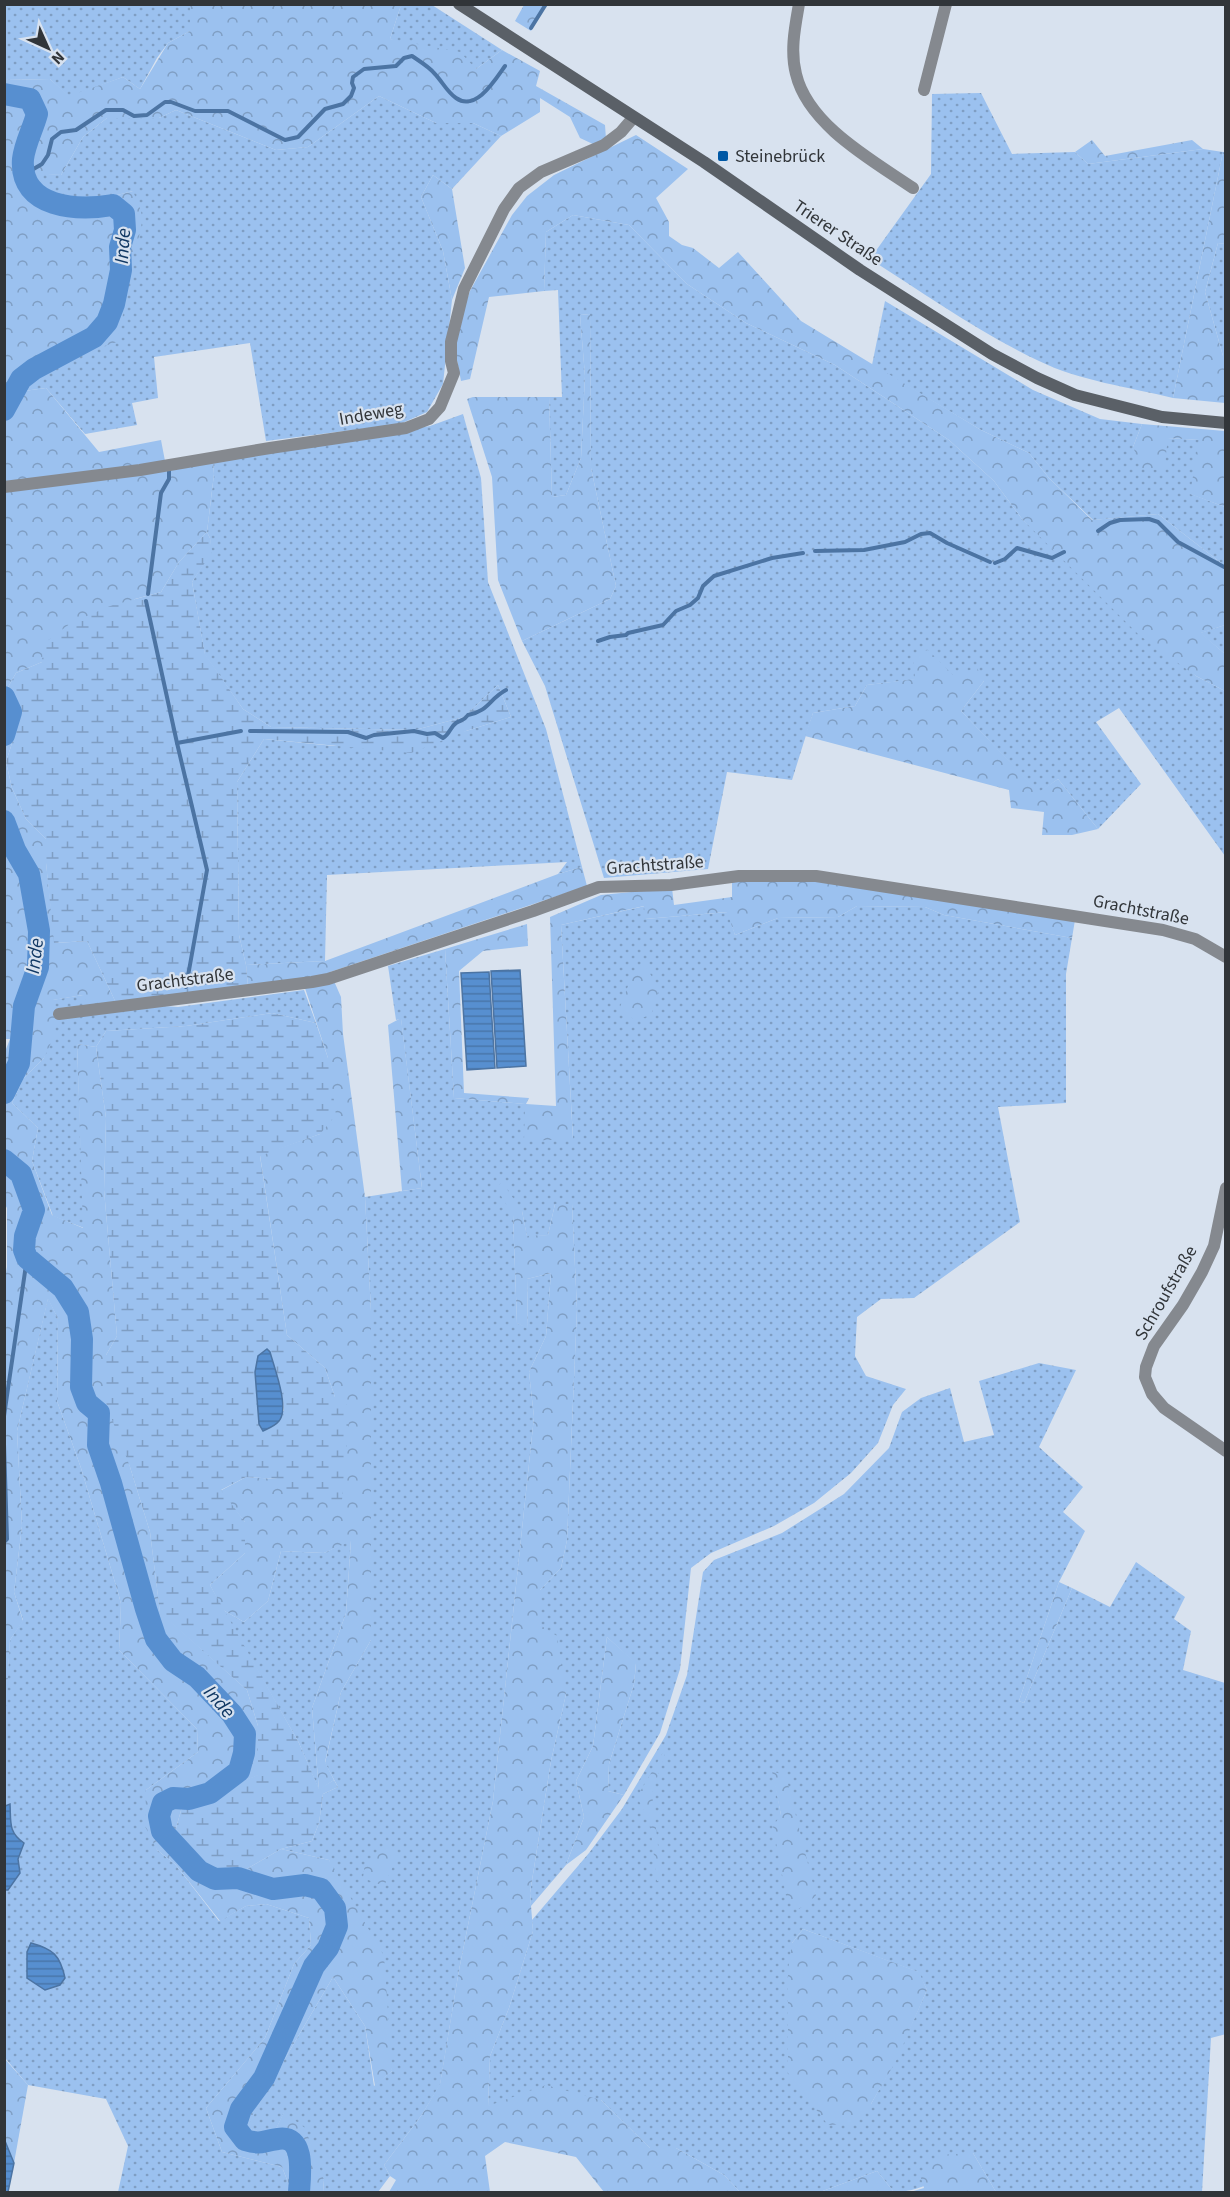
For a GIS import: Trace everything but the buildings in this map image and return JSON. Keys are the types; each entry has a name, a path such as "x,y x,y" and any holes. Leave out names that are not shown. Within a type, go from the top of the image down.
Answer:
{"main road":[{"name":"Trierer Straße","path":"459,4 704,162 860,270 992,354 1075,395 1162,417 1226,423"}],"street":[{"path":"799,4 793,36 795,72 803,94 833,131 913,188"},
{"path":"924,90 946,4"},
{"name":"Indeweg","path":"4,486 140,470 406,428 429,418 440,407 454,373 451,361 452,342 464,289 504,209 519,188 541,172 604,145 621,132 633,118"},
{"name":"Grachtstraße","path":"59,1014 328,979 599,887 671,885 739,876 816,876 1163,930 1195,939 1226,957"},
{"name":"Schroufstraße","path":"1226,1188 1214,1246 1183,1305 1154,1346 1146,1367 1146,1377 1152,1394 1164,1408 1226,1451"}],"green space":[{"path":"4,5 190,5 190,31 168,43 140,89 123,77 69,97 50,79 5,80"},
{"path":"190,5 401,5 390,39 460,52 476,69 502,50 540,71 536,86 605,125 606,139 595,145 580,138 570,117 540,98 540,112 501,136 473,123 436,123 379,96 308,147 276,150 176,110 159,118 107,118 83,137 61,175 35,174 40,188 86,203 133,191 140,208 141,229 114,303 125,306 117,342 70,357 55,350 13,376 24,391 46,388 99,452 161,440 165,461 213,461 214,474 207,532 179,562 161,592 135,599 42,662 16,673 7,689 18,724 6,762 12,788 26,819 46,839 46,863 55,943 87,941 116,1003 89,1007 83,995 53,1000 55,1034 44,1058 23,1079 12,1103 38,1128 32,1161 52,1215 83,1228 77,1044 96,1047 106,1118 104,1190 117,1336 106,1355 130,1467 150,1532 160,1612 247,1690 258,1726 259,1775 182,1807 174,1835 190,1849 245,1870 281,1849 329,1860 384,1956 392,2071 375,2086 365,2026 333,1977 266,2091 248,2127 272,2137 284,2112 305,2128 324,2180 323,2192 290,2192 282,2167 222,2152 206,2108 265,2038 294,1964 311,1945 309,1918 266,1904 246,1906 220,1921 175,1864 157,1850 145,1826 146,1790 198,1752 197,1729 119,1650 121,1604 81,1468 57,1401 58,1319 48,1299 17,1431 22,1526 14,1592 23,1621 10,1640 5,1726 4,1285 7,1267 7,1208 4,1203 4,1054 10,1039 4,1039 5,80 50,79 69,96 123,77 140,89 168,43 190,31"},
{"path":"401,5 432,5 502,50 476,69 390,39"},
{"path":"524,5 545,5 531,31 515,21"},
{"path":"981,93 1012,154 1075,152 1088,164 1203,149 1223,152 1173,398 1088,379 1039,361 974,326 870,259 931,174 932,94"},
{"path":"379,96 436,123 473,123 501,136 452,189 433,175 421,197 443,251 452,300 443,384 427,412 400,424 266,441 250,343 154,357 158,398 132,403 137,425 85,434 46,388 24,391 13,375 125,306 114,303 133,191 86,203 40,188 35,173 61,175 83,137 107,118 159,118 176,110 276,150 308,147"},
{"path":"636,135 688,169 656,198 669,222 669,236 682,245 693,248 719,268 738,252 801,321 981,430 1029,453 1049,478 1092,520 1158,514 1225,566 1225,625 1201,633 1225,654 1225,691 1196,676 1139,635 1022,519 994,481 949,440 835,365 746,323 687,284 629,225 573,215 546,232 544,291 489,297 470,379 461,381 453,340 470,291 512,215 527,196 554,175"},
{"path":"1092,140 1105,156 1192,140 1203,149 1088,164 1075,152"},
{"path":"1223,152 1226,152 1225,244 1218,243 1205,292 1223,356 1225,356 1225,403 1173,398"},
{"path":"433,175 452,189 465,268 452,300 443,251 421,197"},
{"path":"573,215 629,225 687,284 746,323 835,365 949,440 994,481 1022,519 1196,676 1225,691 1225,856 1119,708 1096,722 1141,784 1098,829 1058,779 1039,793 961,711 984,681 953,675 867,685 855,706 813,713 792,780 727,772 708,869 604,878 545,686 522,641 610,599 616,586 591,468 590,314 580,315 585,376 581,458 566,495 552,497 549,397 562,397 558,290 544,291 546,232"},
{"path":"1218,243 1225,244 1225,356 1223,356 1205,292"},
{"path":"885,301 1033,390 1100,419 1142,424 1133,447 1168,438 1200,440 1191,494 1225,507 1225,566 1158,514 1093,520 1049,478 1029,453 981,430 872,365"},
{"path":"590,314 591,468 616,586 610,599 522,641 498,580 492,477 467,399 473,397 549,397 552,497 566,495 581,458 585,376 580,315"},
{"path":"463,414 481,478 488,582 546,729 582,867 558,874 567,862 327,875 325,961 246,965 239,935 237,782 264,739 334,746 466,731 511,717 498,685 464,717 415,730 271,727 243,709 205,655 192,582 211,552 207,532 214,474 213,461 430,426"},
{"path":"1142,424 1225,431 1225,507 1190,494 1199,440 1168,438 1164,470 1142,469 1133,447"},
{"path":"207,532 212,552 192,582 205,654 243,709 271,727 415,730 464,717 498,685 511,717 466,731 411,753 264,739 237,782 239,935 248,986 116,1003 87,941 54,943 46,863 46,839 26,819 12,788 6,762 18,724 7,689 16,673 42,662 43,644 71,623 110,606 161,592 179,562"},
{"path":"1225,625 1225,654 1200,633"},
{"path":"928,650 953,675 977,668 984,681 961,711 1039,792 1058,779 1098,829 1072,835 1042,835 1044,812 1011,808 1009,790 805,736 813,713 855,706 867,685 915,679 913,654"},
{"path":"582,867 587,886 330,972 341,997 343,1034 365,1197 371,1311 371,1640 341,1692 325,1762 334,1780 319,1790 312,1708 346,1613 351,1541 324,1553 281,1551 268,1601 244,1622 223,1610 210,1585 245,1553 245,1522 220,1491 246,1477 278,1479 335,1397 325,1368 287,1335 260,1155 320,1134 328,1058 302,979 248,986 246,965 325,961"},
{"path":"816,878 1075,920 1072,938 944,915 925,907 857,906 838,917 778,918 735,935 727,912 645,919 644,906 561,925 573,1139 524,1141 525,1104 454,1098 445,949 527,924 528,946 483,951 459,971 464,1093 529,1098 526,1104 556,1106 550,917 601,895 672,888 674,905 732,897 732,880"},
{"path":"645,906 645,919 728,912 735,935 778,918 838,917 857,906 925,907 944,915 1072,938 1066,974 1066,1103 998,1107 1020,1222 914,1298 881,1299 857,1317 855,1356 866,1376 906,1389 893,1405 878,1443 851,1473 814,1503 774,1526 711,1553 691,1568 680,1669 660,1733 624,1795 608,1791 609,1764 634,1684 636,1664 607,1637 593,1746 576,1781 584,1817 566,1865 531,1906 530,1893 551,1761 566,1694 540,1625 540,1590 561,1568 567,1540 577,1309 572,1204 555,1204 548,1235 527,1237 522,1211 513,1215 517,1323 528,1328 527,1279 551,1273 546,1336 529,1372 534,1417 493,1801 459,1970 440,2085 421,2116 384,2165 390,2176 378,2192 323,2192 324,2180 284,2113 272,2137 247,2127 333,1977 365,2026 374,2086 392,2071 329,1860 281,1849 312,1841 319,1823 323,1794 338,1787 325,1763 341,1692 371,1640 371,1311 365,1197 422,1188 401,1019 396,1020 388,966 445,949 454,1098 526,1104 573,1138 561,925"},
{"path":"645,965 659,989 651,1015 634,1020 620,1007 633,973"},
{"path":"304,990 316,1023 272,1013 186,1026 106,1031 96,1047 77,1044 84,1228 53,1216 32,1161 38,1128 12,1103 23,1079 44,1058 52,1000 83,995 116,1003 178,1007"},
{"path":"272,1013 316,1023 328,1058 336,1115 320,1134 260,1156 287,1335 325,1368 335,1397 350,1407 342,1500 290,1501 278,1479 246,1477 221,1490 245,1522 245,1553 210,1585 299,1743 319,1789 334,1780 338,1787 323,1794 319,1823 312,1841 281,1849 245,1870 213,1871 174,1835 182,1807 258,1775 258,1726 247,1690 160,1613 150,1532 130,1467 105,1401 106,1355 117,1336 104,1190 106,1118 96,1047 106,1031 186,1026","holes":["267,1349 270,1352 283,1399 284,1411 258,1410 256,1365"]},
{"path":"401,1018 422,1188 402,1191 388,1025"},
{"path":"502,1182 522,1211 527,1236 548,1235 555,1204 572,1204 577,1309 567,1540 561,1568 540,1590 540,1625 557,1636 566,1694 551,1761 530,1893 533,1931 509,2008 490,2056 488,2106 546,2085 601,2100 650,2148 676,2148 724,2175 740,2192 604,2192 576,2157 505,2142 485,2156 490,2192 389,2192 396,2180 390,2176 384,2165 421,2116 440,2084 459,1970 493,1801 534,1417 529,1372 546,1336 551,1273 527,1279 528,1329 517,1323 513,1215 496,1188"},
{"path":"48,1298 58,1319 57,1401 81,1468 121,1604 119,1650 197,1729 198,1752 146,1790 157,1850 175,1864 219,1921 246,1906 266,1904 309,1918 311,1945 294,1964 265,2038 206,2108 222,2152 282,2167 290,2192 118,2192 128,2146 106,2099 28,2085 5,2058 4,1890 8,1889 20,1874 18,1859 24,1843 13,1831 9,1804 4,1806 4,1726 10,1640 23,1620 14,1592 22,1526 17,1431"},
{"path":"1039,1363 1076,1370 1039,1447 1083,1487 1063,1512 1085,1531 1059,1582 1019,1701 1024,1703 1072,1588 1110,1607 1136,1562 1185,1597 1174,1619 1191,1631 1183,1670 1225,1683 1226,2034 1211,2038 1202,2192 996,2192 973,2153 936,2180 917,2189 906,2191 894,2192 877,2171 820,2192 740,2192 724,2175 676,2148 650,2148 601,2100 488,2106 490,2056 509,2008 533,1931 532,1920 589,1853 622,1809 666,1735 687,1675 703,1572 714,1560 782,1533 844,1494 889,1448 902,1412 921,1398 950,1388 964,1442 994,1435 979,1381","holes":["773,1771 816,1896 781,1815","803,1929 918,1972 927,1990 896,2059 871,2104 792,1943"]},
{"path":"351,1540 346,1613 312,1708 319,1790 299,1743 223,1610 244,1622 268,1601 281,1551 324,1553"},
{"path":"1059,1582 1072,1588 1024,1703 1019,1701"},
{"path":"607,1637 636,1663 634,1684 609,1764 608,1791 624,1795 586,1850 566,1865 584,1817 576,1781 593,1746"},
{"path":"668,1744 652,1794 662,1880 657,1881 650,1823 637,1797"},
{"path":"772,1771 786,1776 816,1896 799,1909 787,1901 773,1826 781,1815"},
{"path":"386,1846 397,1857 384,1886 363,1878 365,1863"},
{"path":"803,1929 919,1972 927,1990 897,2059 871,2104 849,2124 828,2125 788,2073 788,1970 792,1943"},
{"path":"4,2058 28,2085 14,2163 5,2141"},
{"path":"973,2153 996,2192 910,2192 924,2188 920,2175 938,2155"},
{"path":"877,2171 894,2192 820,2192"}],"shaded area":[{"path":"520,970 526,1066 497,1068 491,971"},
{"path":"489,972 495,1068 467,1070 461,973"},
{"path":"267,1349 278,1377 283,1407 279,1421 263,1431 259,1424 255,1372 258,1356"},
{"path":"10,1804 13,1831 24,1843 18,1859 20,1873 8,1890 5,1890 5,1806"},
{"path":"31,1943 45,1948 58,1958 65,1978 60,1985 45,1990 27,1978 27,1952"},
{"path":"5,2141 14,2163 8,2192 5,2192"}],"waterway":[{"path":"531,28 546,4"},
{"path":"25,174 42,164 48,155 52,139 61,132 76,130 106,110 123,110 134,116 147,115 165,102 171,102 195,111 228,111 285,140 298,137 325,109 343,104 351,96 354,88 353,77 364,69 396,66 404,58 412,56 432,70 453,96 463,101 471,101 484,92 505,66"},
{"name":"Inde","path":"4,94 30,99 37,114 23,159 24,176 31,188 41,197 54,203 84,207 113,205 124,214 125,230 120,247 121,270 114,304 107,322 94,337 34,369 21,379 4,410"},
{"path":"148,594 161,493 169,479 169,469"},
{"path":"1098,531 1120,520 1149,519 1158,522 1178,542 1226,568"},
{"path":"815,551 864,550 905,542 921,534 930,533 990,562"},
{"path":"995,563 1005,559 1017,548 1052,558 1064,552"},
{"path":"598,641 663,625 676,611 690,605 698,598 703,586 714,576 772,558 803,553"},
{"path":"146,601 207,870 186,987"},
{"path":"250,731 348,732 366,738 374,735 414,731 435,733 443,738 452,726 468,715 485,708 506,690"},
{"name":"Inde","path":"4,697 11,712 4,735"},
{"path":"177,743 241,731"},
{"name":"Inde","path":"4,821 15,850 29,874 39,931 38,967 24,1006 19,1063 4,1093"},
{"name":"Inde","path":"4,1160 21,1174 34,1210 25,1236 24,1250 27,1258 63,1288 78,1312 82,1339 81,1387 87,1403 99,1413 98,1445 156,1639 173,1661 197,1677 232,1714 245,1734 244,1753 239,1771 210,1793 189,1799 173,1798 163,1803 159,1816 162,1831 199,1871 215,1879 238,1878 273,1889 305,1885 321,1889 335,1908 337,1926 328,1948 314,1966 264,2078 241,2109 235,2127 245,2140 258,2142 287,2139 293,2143 299,2158 299,2192"},
{"path":"4,1416 27,1258"},
{"path":"4,1444 7,1539 4,1542"}],"place":[{"name":"Steinebrück","path":"723,156"}]}
